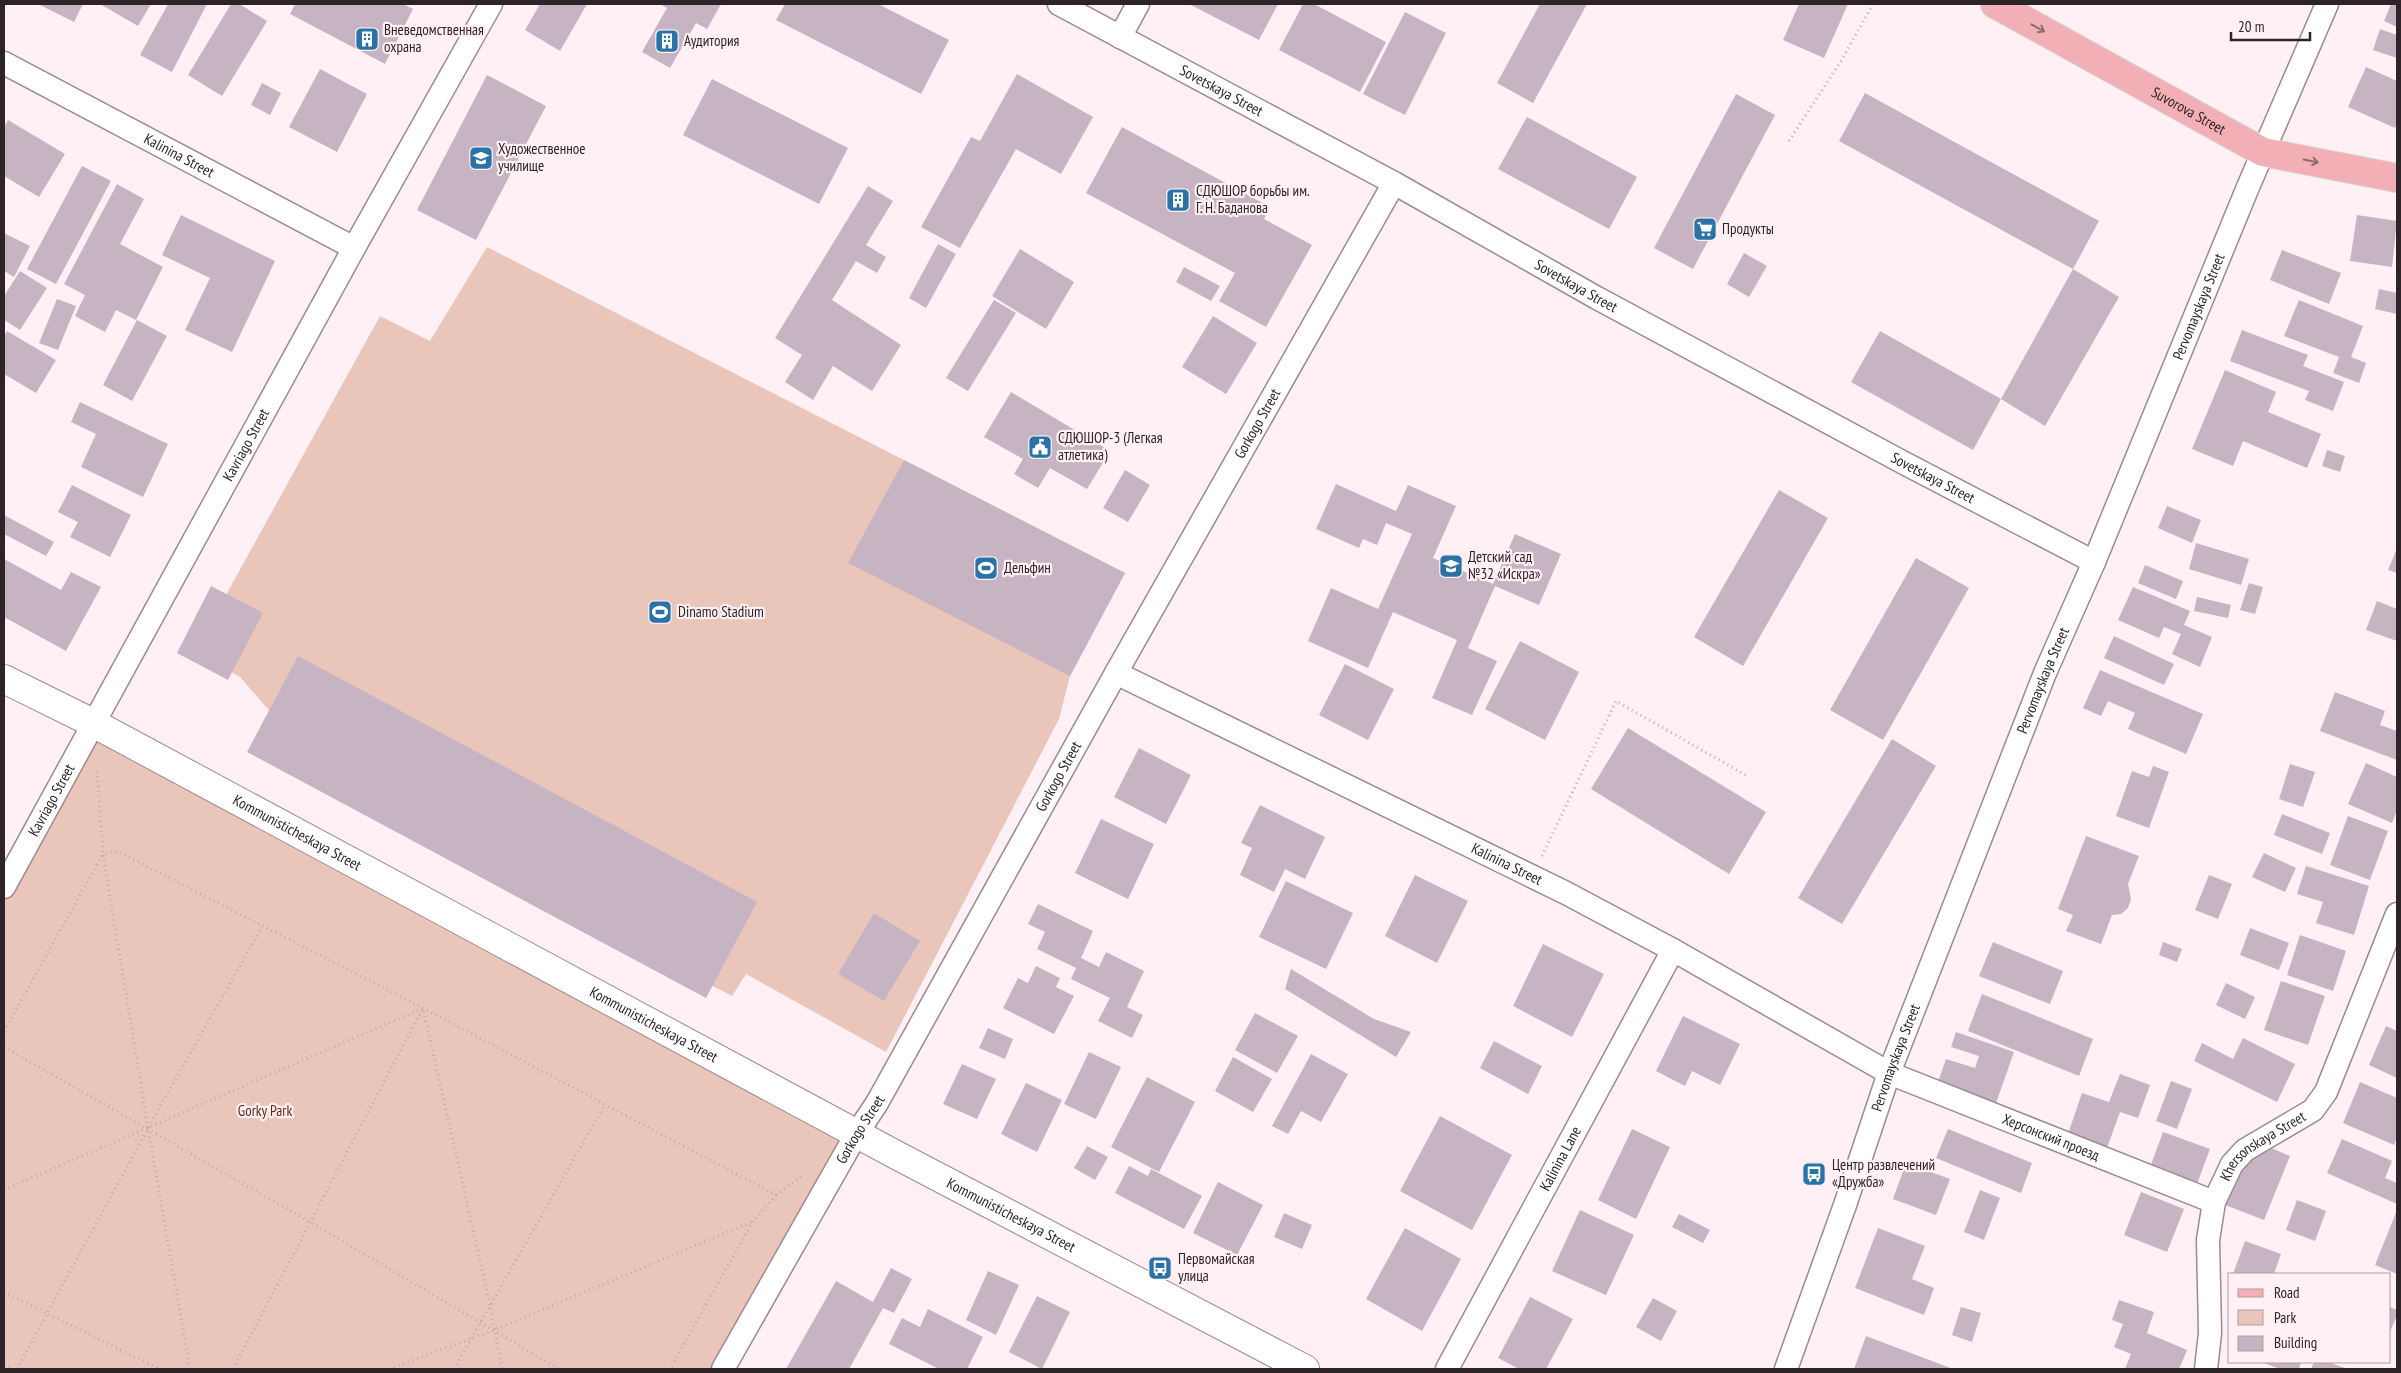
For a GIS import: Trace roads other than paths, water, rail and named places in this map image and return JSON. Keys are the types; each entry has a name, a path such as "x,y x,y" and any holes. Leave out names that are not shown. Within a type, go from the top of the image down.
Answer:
{"main road":[{"name":"Suvorova Street","path":"1995,4 2263,152 2397,178"},
{"name":"Kommunisticheskaya Street","path":"4,679 93,724 857,1133 1305,1369"}],"street":[{"name":"Kavriago Street","path":"4,887 354,248 491,4"},
{"name":"Sovetskaya Street","path":"1059,4 1394,183 1597,298 1904,463 2094,562"},
{"path":"1120,37 1138,4"},
{"name":"Pervomayskaya Street","path":"1786,1369 1845,1205 1889,1072 2044,672 2094,562 2263,152 2327,4"},
{"name":"Kalinina Street","path":"4,63 354,248"},
{"name":"Gorkogo Street","path":"724,1369 857,1133 877,1103 1116,673 1394,183"},
{"name":"Kalinina Street","path":"1116,673 1532,876 1674,950 1889,1072"},
{"name":"Khersonskaya Street","path":"2206,1369 2210,1334 2208,1240 2214,1202 2232,1164 2245,1150 2312,1110 2326,1092 2397,914"},
{"name":"Kalinina Lane","path":"1448,1369 1674,950"},
{"name":"Херсонский проезд","path":"1889,1072 2214,1202"}],"place":[{"name":"Вневедомственная охрана","path":"367,39"},
{"name":"Аудитория","path":"667,41"},
{"name":"Художественное училище","path":"481,158"},
{"name":"СДЮШОР борьбы им. Г. Н. Баданова","path":"1178,200"},
{"name":"Продукты","path":"1705,229"},
{"name":"СДЮШОР-3 (Легкая атлетика)","path":"1040,447"},
{"name":"Детский сад №32 «Искра»","path":"1451,566"},
{"name":"Дельфин","path":"986,568"},
{"name":"Dinamo Stadium","path":"660,612"},
{"name":"Центр развлечений «Дружба»","path":"1814,1174"},
{"name":"Первомайская улица","path":"1160,1268"}],"park label":[{"name":"Gorky Park","path":"265,1111"}]}
